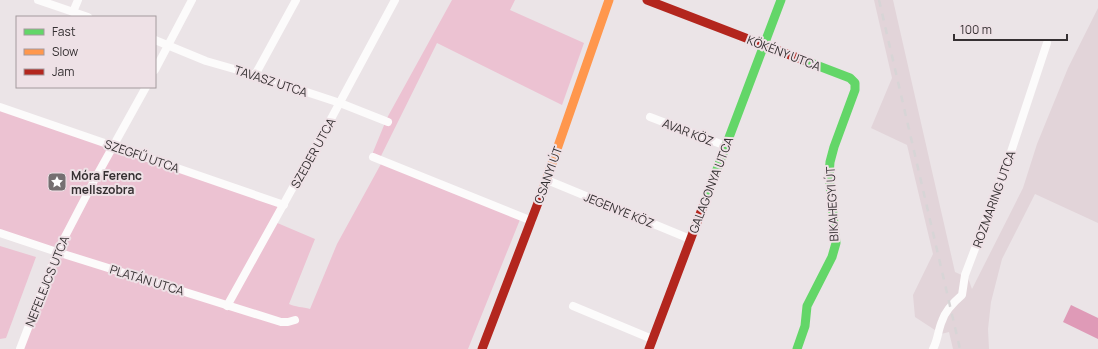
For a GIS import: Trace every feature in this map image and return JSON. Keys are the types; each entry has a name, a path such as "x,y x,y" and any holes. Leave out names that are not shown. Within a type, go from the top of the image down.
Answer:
{"street":[{"path":"38,0 85,16"},
{"path":"73,12 78,0"},
{"path":"156,68 192,0"},
{"path":"255,75 296,0"},
{"name":"SZEDER UTCA","path":"228,306 395,0"},
{"name":"CSANYI ÚT","path":"482,349 547,180 609,0"},
{"name":"KÖKÉNY UTCA","path":"647,0 853,80 856,86 855,90 834,147"},
{"name":"GALAGONYA UTCA","path":"649,349 781,0"},
{"name":"TAVASZ UTCA","path":"156,40 206,61 255,75 340,103 388,122"},
{"name":"ROZMARING UTCA","path":"933,349 937,341 942,320 962,295 965,276 1006,167 1047,43"},
{"name":"NEFELEJCS UTCA","path":"20,349 57,252 145,88"},
{"name":"SZEGFŰ UTCA","path":"0,107 284,205"},
{"name":"AVAR KÖZ","path":"650,117 726,146"},
{"name":"BIKAHEGYI ÚT","path":"797,349 805,326 807,306 832,257 836,243 829,176 830,162 834,147"},
{"path":"373,157 532,221"},
{"name":"JEGENYE KÖZ","path":"547,180 690,239"},
{"name":"PLATÁN UTCA","path":"0,233 281,322 295,320"},
{"path":"573,306 652,339"},
{"path":"13,349 20,349"}],"shaded area":[{"path":"452,0 515,0 510,10 584,43 562,105 437,43 380,158 371,157 387,118"},
{"path":"874,0 893,0 955,272 968,278 972,289 1023,188 1037,144 1068,68 1098,8 1098,223 1035,194 1002,259 991,302 988,329 989,349 953,349 949,332 941,334 915,317 913,295 933,254 907,145 871,128 892,78"},
{"path":"0,107 284,205 275,222 315,239 289,304 310,309 337,244 382,162 521,217 468,349 21,349 57,252 0,233"},
{"path":"0,246 36,257 6,338 0,339"},
{"path":"1071,305 1098,318 1098,339 1063,322"}],"railway":[{"path":"879,0 960,349"}],"traffic: fast":[{"path":"705,201 781,0"},
{"path":"797,349 805,326 807,306 832,257 836,243 829,176 830,162 855,90 855,83 850,78 803,60"}],"traffic: slow":[{"path":"541,195 609,0"}],"traffic: jam":[{"path":"647,0 803,60"},
{"path":"482,349 541,195"},
{"path":"649,349 705,201"}],"place":[{"name":"Móra Ferenc mellszobra","path":"57,182"}]}
